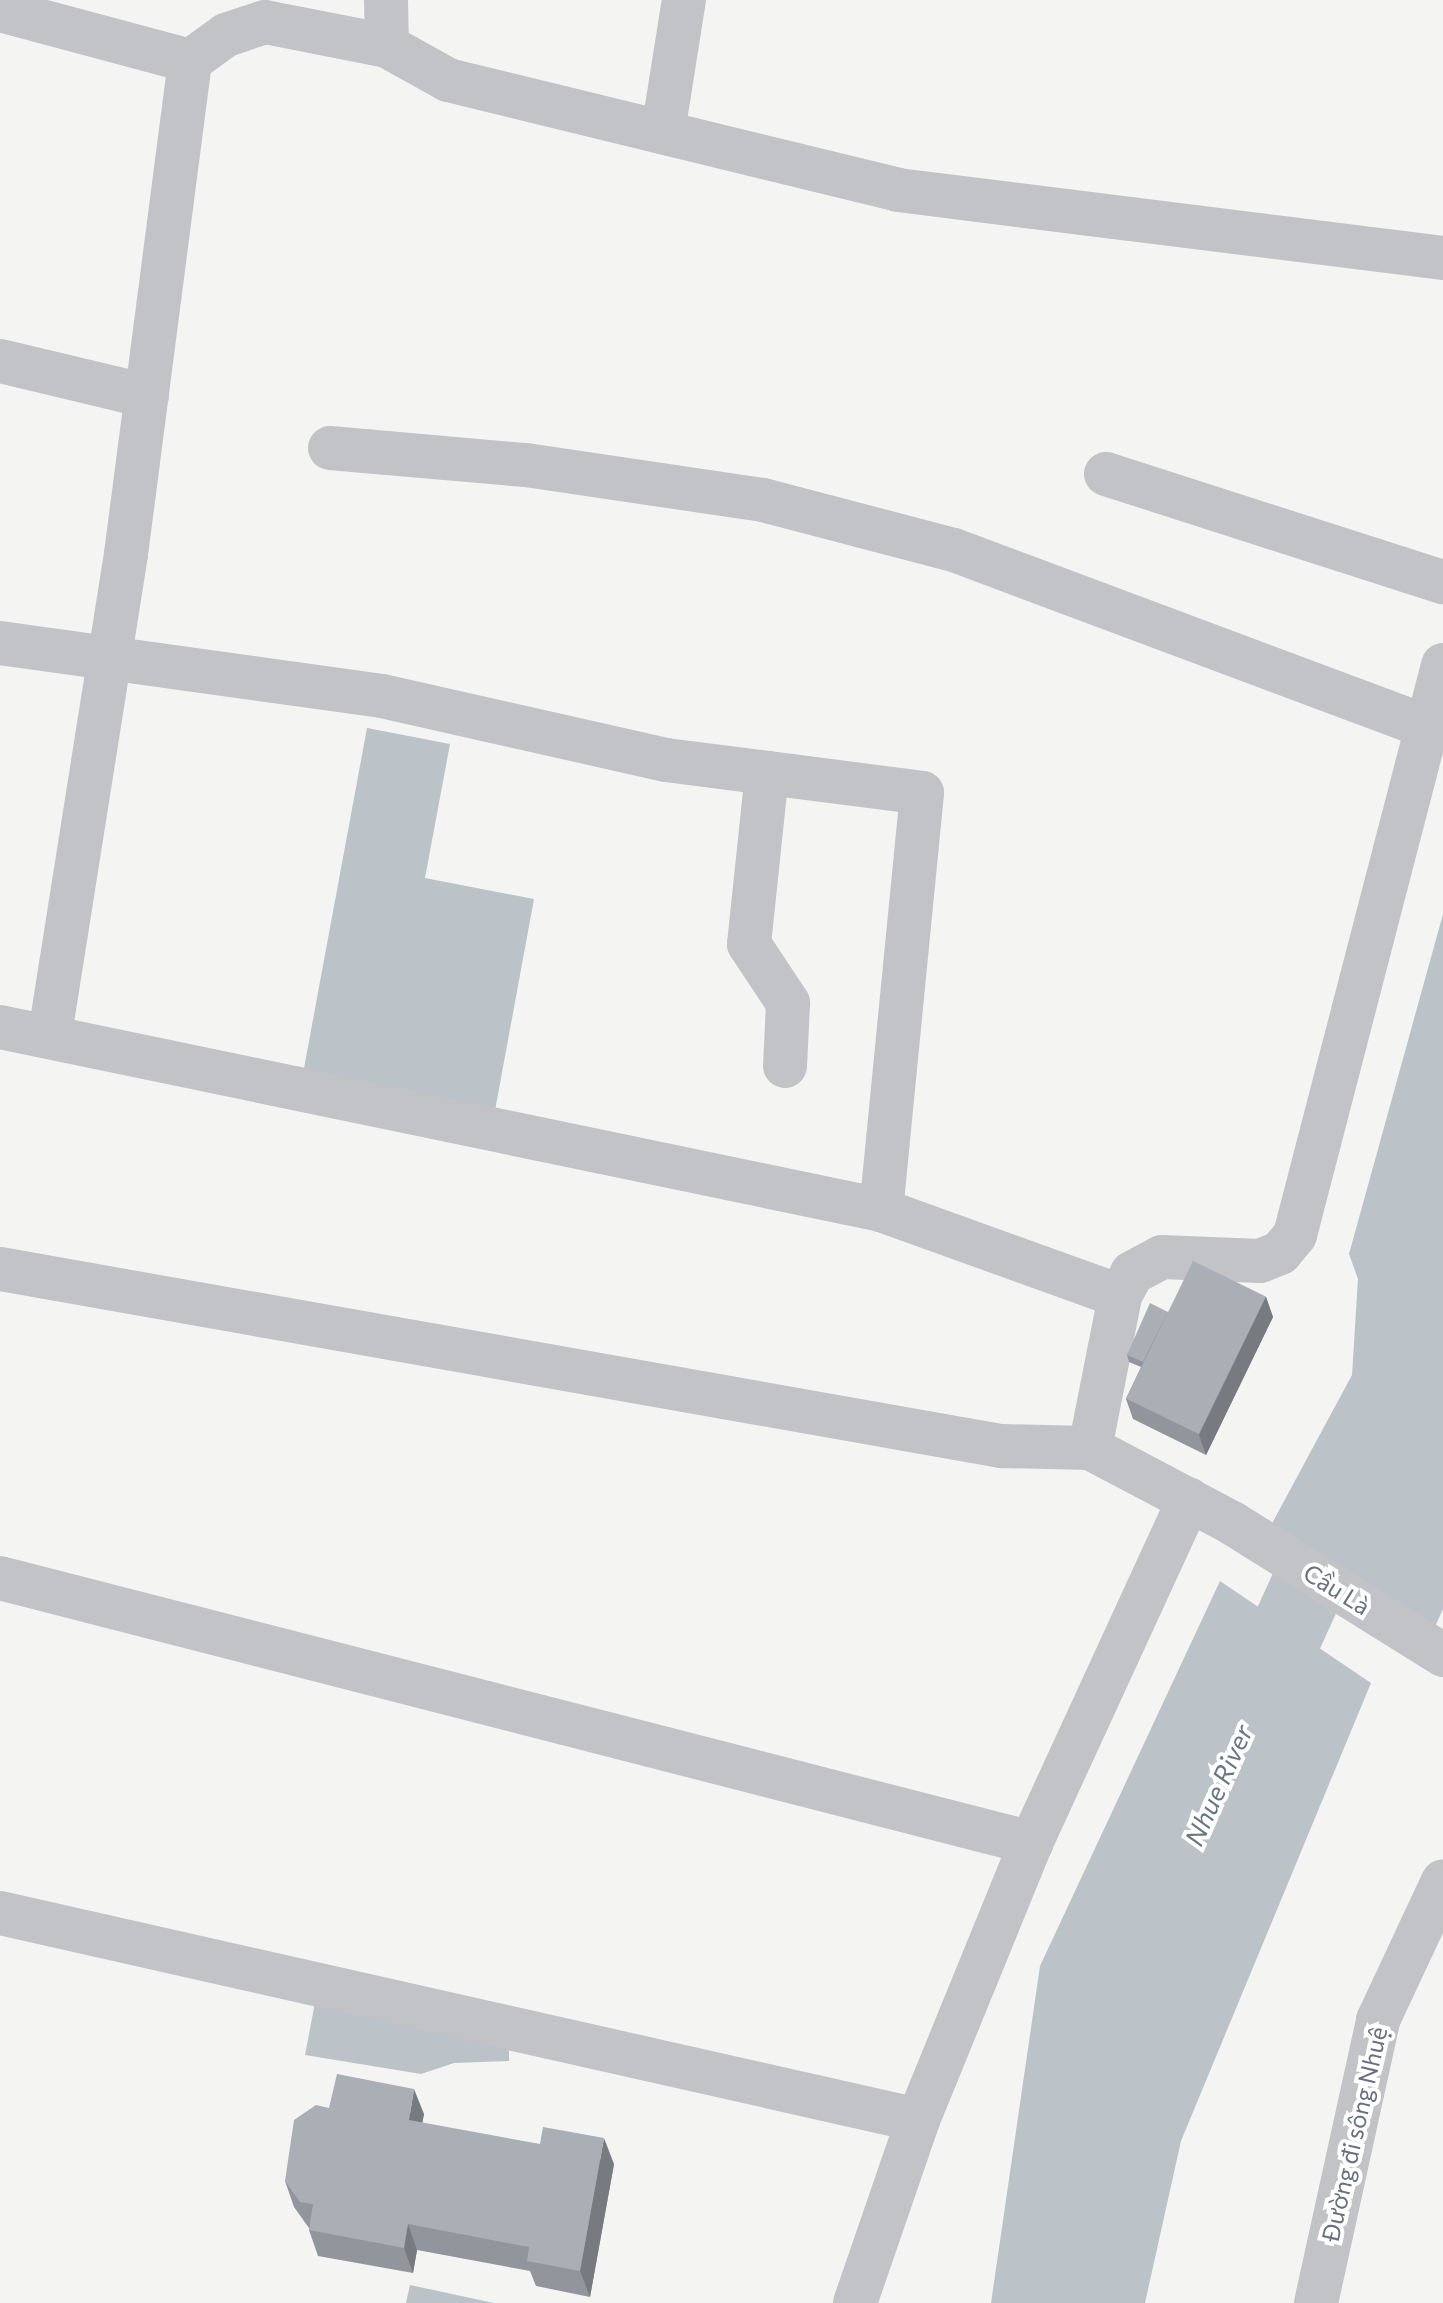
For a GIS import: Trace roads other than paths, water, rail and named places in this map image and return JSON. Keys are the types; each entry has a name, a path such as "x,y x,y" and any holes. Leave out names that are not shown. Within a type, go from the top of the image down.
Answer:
{"street":[{"path":"386,0 387,46"},
{"path":"663,132 684,0"},
{"path":"0,10 190,61"},
{"path":"50,1034 147,396 190,61 226,35 265,22 387,46 448,80 898,190 1443,258"},
{"path":"0,361 147,396"},
{"path":"330,448 526,465 763,500 954,550 1422,725"},
{"path":"1106,474 1443,582"},
{"path":"0,643 382,696 666,760 922,793 881,1210"},
{"path":"0,1269 1001,1446 1090,1448 1120,1296 1144,1262 1260,1261 1280,1253 1295,1235 1422,725 1443,665"},
{"path":"767,773 749,944 752,959 785,994 785,1066"},
{"path":"0,1027 50,1034 881,1210 1120,1296"},
{"name":"Cầu Là","path":"1090,1448 1232,1523 1443,1655"},
{"path":"855,2303 918,2120 1031,1843 1189,1500"},
{"path":"0,1578 1031,1843"},
{"name":"Đường đi sông Nhuệ","path":"1316,2303 1378,2020 1443,1881"},
{"path":"0,1913 918,2120"}],"water":[{"path":"367,728 450,744 425,878 534,899 494,1116 302,1079"},
{"path":"1443,914 1443,1609 1429,1640 1269,1529 1352,1375 1358,1279 1349,1254"},
{"path":"1220,1581 1371,1683 1181,2141 1145,2303 991,2303 1040,1966"},
{"path":"317,1992 509,2033 509,2061 454,2063 421,2074 305,2055"},
{"path":"410,2285 494,2303 406,2303"}],"waterway":[{"name":"Nhue River","path":"1247,1720 1346,1502"}]}
